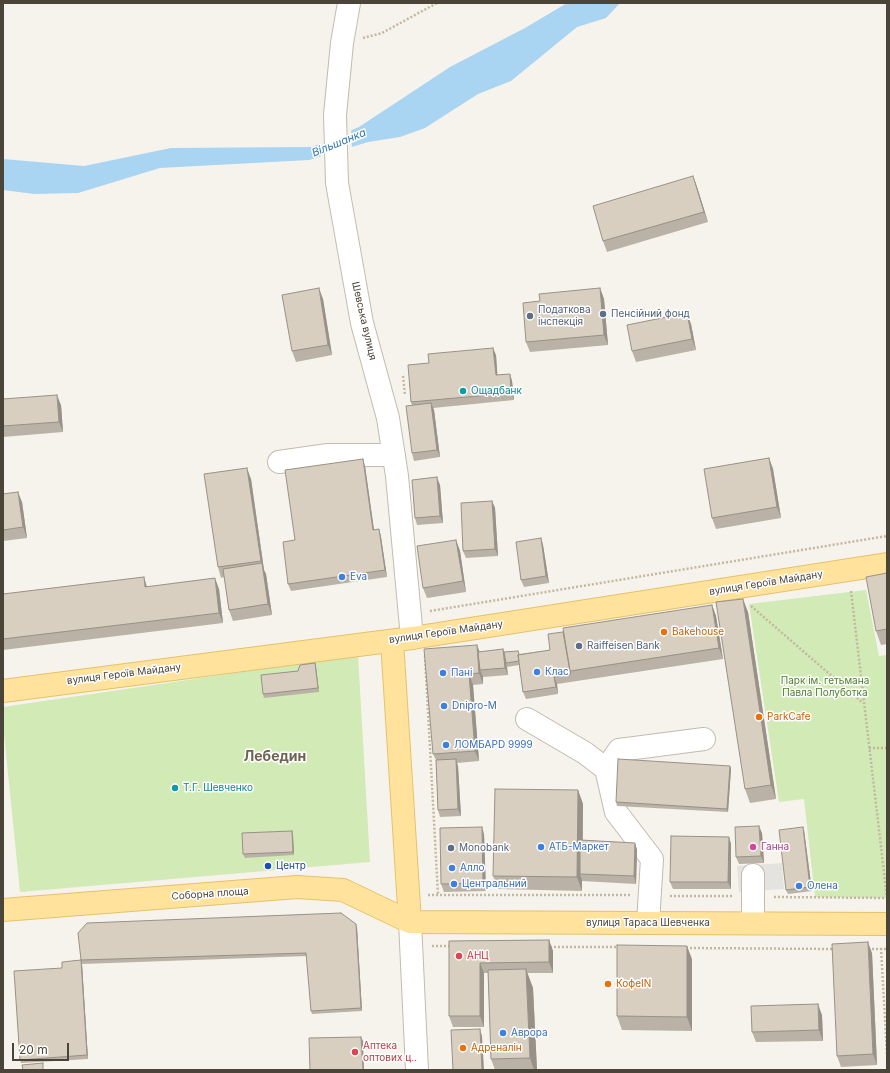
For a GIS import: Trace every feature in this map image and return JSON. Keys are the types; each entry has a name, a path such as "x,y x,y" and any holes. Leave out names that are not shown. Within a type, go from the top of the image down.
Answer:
{"main road":[{"name":"вулиця Героїв Майдану","path":"3,691 409,638 887,564"},
{"path":"409,638 410,922"},
{"name":"Соборна площа","path":"3,910 297,888 342,890 410,922"},
{"name":"вулиця Тараса Шевченка","path":"410,922 884,924"}],"street":[{"name":"Шевська вулиця","path":"349,3 342,43 335,115 338,183 362,323 388,418 394,456 409,638"},
{"path":"279,462 328,456 394,456"},
{"path":"527,719 585,753 606,769 616,812 652,859 648,923"},
{"path":"606,769 619,750 704,739"},
{"path":"753,875 753,923"},
{"path":"410,922 417,1070"}],"path":[{"path":"342,43 382,33 436,3"},
{"path":"430,611 887,536"},
{"path":"851,591 887,898"},
{"path":"749,604 864,704"},
{"path":"409,638 438,895"},
{"path":"869,748 887,748"},
{"path":"884,924 881,949 887,1054"},
{"path":"411,946 459,946"},
{"path":"546,946 626,947"},
{"path":"682,948 841,949"},
{"path":"865,949 887,949"}],"green space":[{"name":"Парк ім. гетьмана Павла Полуботка","path":"866,590 879,656 887,655 887,898 815,897 804,799 779,802 749,604"},
{"path":"358,655 370,862 20,892 3,724 3,707"}],"shaded area":[{"path":"782,863 784,889 739,892 737,866"}],"water":[{"name":"Вільшанка","path":"567,3 620,3 606,18 577,27 511,81 478,94 425,128 400,137 368,142 309,160 160,168 78,193 34,194 3,190 3,159 84,166 171,148 312,147 359,127 450,67 525,28"}],"pier":[{"path":"351,129 352,149 321,158 320,142"}],"building":[{"path":"693,176 704,212 603,241 593,206"},
{"path":"319,288 328,345 292,351 282,295"},
{"path":"600,288 604,335 526,342 523,303 540,301 539,294"},
{"path":"687,313 692,339 632,351 627,325"},
{"name":"Ощадбанк","path":"493,348 496,375 510,374 511,393 411,402 408,365 429,363 428,354"},
{"path":"57,395 59,422 3,426 3,399"},
{"path":"431,403 437,450 412,453 406,406"},
{"path":"769,458 777,507 712,518 704,469"},
{"path":"363,459 373,530 379,529 385,570 288,584 283,542 295,540 285,470"},
{"path":"247,468 261,561 218,567 204,474"},
{"path":"437,477 440,516 415,518 412,480"},
{"path":"18,492 23,527 3,530 3,494"},
{"path":"492,501 495,549 463,551 461,503"},
{"path":"541,538 546,576 521,580 516,542"},
{"path":"456,540 463,581 423,588 417,546"},
{"path":"262,563 268,604 229,610 223,569"},
{"path":"887,573 887,629 876,631 866,577"},
{"path":"144,577 145,587 215,578 219,613 3,639 3,594"},
{"path":"743,599 771,785 745,789 716,602"},
{"path":"712,605 719,648 570,671 563,628"},
{"path":"563,632 571,674 554,677 556,687 523,692 518,655 550,650 548,634"},
{"path":"477,645 479,673 469,674 475,751 433,754 424,649"},
{"path":"503,649 505,668 480,670 478,652"},
{"path":"518,651 519,661 506,663 504,652"},
{"path":"315,663 318,688 263,694 261,675 298,671 300,665"},
{"path":"456,759 458,809 438,810 436,760"},
{"path":"618,759 730,766 727,809 616,802"},
{"path":"495,789 578,790 577,877 493,876"},
{"path":"759,826 761,856 736,857 735,827"},
{"path":"482,827 483,883 441,884 440,828"},
{"path":"803,827 810,887 786,890 779,830"},
{"path":"292,831 293,852 243,854 242,833"},
{"path":"671,836 729,837 728,882 670,882"},
{"path":"580,840 635,843 634,876 580,874"},
{"path":"341,913 356,924 361,1008 311,1011 306,953 81,960 78,933 87,923"},
{"path":"549,940 549,962 480,963 480,1016 449,1016 449,941"},
{"path":"868,942 873,1054 837,1056 832,944"},
{"path":"617,945 687,946 687,1017 617,1016"},
{"path":"81,960 87,1055 20,1060 14,971 62,968 62,962"},
{"path":"526,969 530,1058 491,1059 488,970"},
{"path":"818,1004 819,1030 752,1032 751,1006"},
{"path":"480,1029 482,1070 453,1070 451,1030"},
{"path":"361,1037 363,1070 310,1070 309,1038"},
{"path":"43,1063 43,1070 23,1070 22,1065"}],"place":[{"name":"Пенсійний фонд","path":"603,314"},
{"name":"Податкова інспекція","path":"530,316"},
{"name":"Ощадбанк","path":"463,391"},
{"name":"Eva","path":"342,577"},
{"name":"Bakehouse","path":"664,632"},
{"name":"Raiffeisen Bank","path":"579,646"},
{"name":"Клас","path":"537,672"},
{"name":"Пані","path":"443,673"},
{"name":"Dnipro-M","path":"444,706"},
{"name":"ParkCafe","path":"759,717"},
{"name":"ЛОМБАРD 9999","path":"446,745"},
{"name":"Т.Г. Шевченко","path":"175,788"},
{"name":"АТБ-Маркет","path":"541,847"},
{"name":"Ганна","path":"753,847"},
{"name":"Monobank","path":"451,848"},
{"name":"Центр","path":"268,866"},
{"name":"Алло","path":"452,868"},
{"name":"Центральний","path":"454,884"},
{"name":"Олена","path":"799,886"},
{"name":"АНЦ","path":"459,956"},
{"name":"КофеIN","path":"608,984"},
{"name":"Аврора","path":"503,1033"},
{"name":"Адреналін","path":"463,1048"},
{"name":"Аптека оптових ц‥","path":"355,1052"}],"district":[{"name":"Лебедин","path":"275,757"}]}
